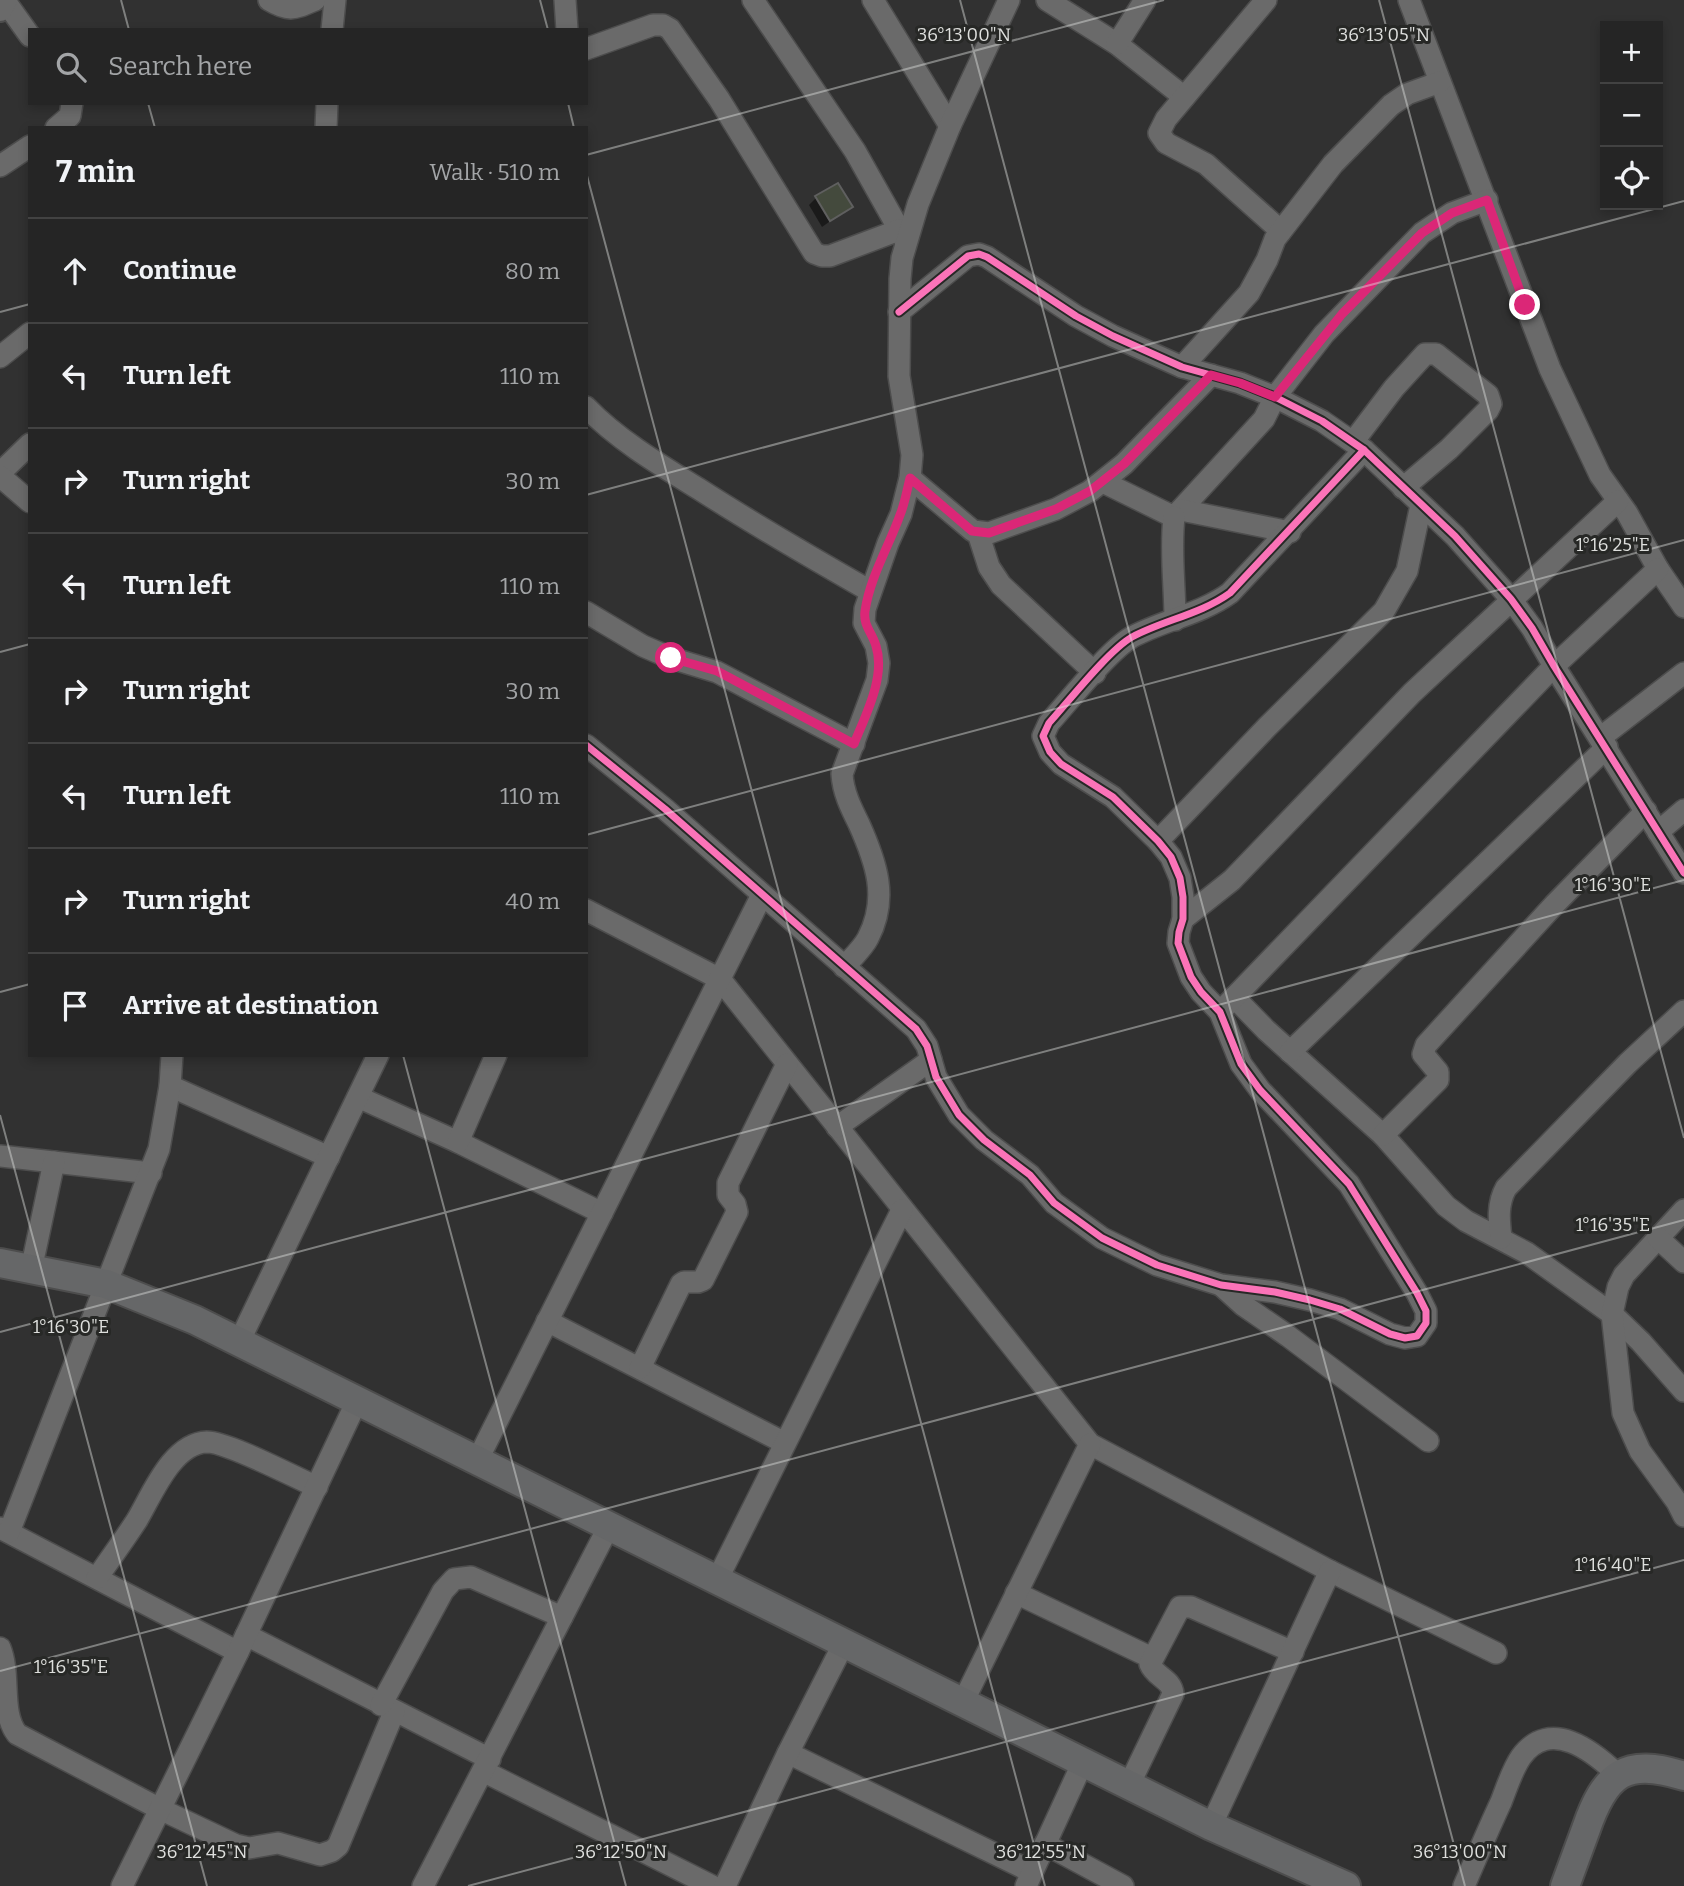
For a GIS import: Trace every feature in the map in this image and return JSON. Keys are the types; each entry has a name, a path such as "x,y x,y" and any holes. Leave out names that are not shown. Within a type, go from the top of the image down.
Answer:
{"main road":[{"path":"0,1263 106,1284 194,1320 1211,1826 1334,1884"},
{"path":"1565,1886 1595,1802 1605,1786 1618,1775 1634,1770 1651,1768 1684,1776"}],"street":[{"path":"0,9 5,0 28,33"},
{"path":"269,0 286,9 315,0"},
{"path":"332,28 335,0"},
{"path":"565,0 567,28"},
{"path":"753,0 855,151 902,236"},
{"path":"873,0 950,126"},
{"path":"844,967 868,939 879,906 880,883 874,860 843,786 842,774 873,690 879,663 876,646 864,623 870,591 901,514 910,478 912,455 899,376 902,236 1009,0"},
{"path":"1047,0 1117,44 1184,97"},
{"path":"1117,44 1145,0"},
{"path":"1266,0 1160,126 1159,133 1161,138 1206,164 1281,231"},
{"path":"1409,0 1550,369 1600,475 1684,607"},
{"path":"588,48 653,25 663,25 670,29 719,99 814,253 830,256 902,236"},
{"path":"1182,367 1249,293 1281,231 1333,164 1376,119 1407,94 1440,82"},
{"path":"59,126 66,121 74,105"},
{"path":"326,126 327,105"},
{"path":"0,166 28,146"},
{"path":"1175,620 1171,545 1178,513 1265,419 1275,397 1342,314 1422,233 1452,213 1487,200"},
{"path":"899,312 968,257 979,254 1076,316 1153,356 1240,383 1275,397 1322,421 1358,446 1455,536 1511,599 1604,742 1684,873"},
{"path":"0,357 28,335"},
{"path":"1403,488 1449,449 1491,404 1488,395 1436,354 1429,353 1394,388 1358,446 1290,532 1230,593 1205,608 1122,643 1049,723 1043,736 1050,752 1060,764 1113,797 1171,857 1180,878 1183,919 1178,943 1196,985 1290,1052 1383,1135 1446,1206 1466,1221 1527,1253 1612,1314 1684,1391"},
{"path":"910,478 942,507 978,533 989,533 1073,502 1103,482 1211,375"},
{"path":"588,409 663,467 778,539 870,591"},
{"path":"28,446 0,475 28,500"},
{"path":"1103,482 1178,513 1290,532"},
{"path":"1183,919 1232,880 1412,693 1618,501"},
{"path":"1158,841 1267,727 1384,611 1407,572 1421,505"},
{"path":"978,533 989,567 1001,585 1095,673"},
{"path":"1227,1005 1554,666 1658,569"},
{"path":"588,613 643,646 671,658 717,671 854,744"},
{"path":"1290,1052 1604,742 1684,673"},
{"path":"588,747 665,809 916,1029 927,1046 936,1077 959,1115 984,1140 1030,1175 1042,1191 1070,1217 1102,1238 1157,1265 1221,1285 1310,1300 1340,1309 1398,1337 1417,1336 1426,1323 1426,1311 1417,1293 1349,1184 1260,1090 1241,1064 1227,1005"},
{"path":"1658,832 1684,810"},
{"path":"1383,1135 1438,1080 1438,1072 1423,1054 1426,1045 1544,916 1646,811"},
{"path":"477,1461 762,895"},
{"path":"588,911 720,979 1090,1444 1330,1571 1496,1653"},
{"path":"1501,1238 1499,1209 1506,1188 1628,1063 1684,1011"},
{"path":"172,1057 170,1086 159,1149 151,1173 5,1530 97,1578 387,1708 486,1765 712,1886"},
{"path":"239,1342 377,1057"},
{"path":"458,1142 495,1057"},
{"path":"837,1127 930,1060"},
{"path":"640,1368 681,1284 703,1280 737,1212 736,1205 728,1195 728,1183 787,1064"},
{"path":"170,1086 329,1157"},
{"path":"358,1097 458,1142 602,1213"},
{"path":"0,1156 151,1173"},
{"path":"31,1270 54,1162"},
{"path":"717,1580 902,1210"},
{"path":"1684,1210 1624,1275 1618,1287 1612,1314 1623,1413 1640,1451 1684,1516"},
{"path":"1658,1238 1684,1262"},
{"path":"1221,1285 1243,1305 1428,1441"},
{"path":"547,1321 785,1443"},
{"path":"122,1886 242,1644 357,1401"},
{"path":"97,1578 137,1520 164,1473 181,1453 195,1446 208,1442 229,1448 317,1487"},
{"path":"963,1702 1090,1444"},
{"path":"423,1886 609,1526"},
{"path":"1211,1826 1330,1571"},
{"path":"0,1648 6,1673 9,1726 17,1734 160,1809 236,1845 249,1848 278,1843 320,1855 327,1854 338,1846 387,1708 443,1591 454,1579 461,1576 471,1577 562,1617"},
{"path":"1016,1593 1152,1658"},
{"path":"1129,1784 1173,1694 1170,1683 1151,1667 1152,1658 1178,1610 1187,1606 1293,1652"},
{"path":"725,1886 844,1643"},
{"path":"1464,1886 1516,1768 1529,1749 1551,1739 1574,1742 1589,1750 1618,1775"},
{"path":"788,1753 1029,1879 1083,1762"},
{"path":"1045,1844 1123,1886"}],"building":[{"path":"838,183 853,207 830,221 815,196"}],"cycle path":[{"path":"899,312 968,256 979,254 1076,316 1113,336 1182,367 1240,383 1275,397 1322,421 1364,450 1455,536 1511,599 1532,628 1684,873"},
{"path":"588,747 665,809 916,1029 927,1046 936,1077 959,1115 984,1140 1030,1175 1054,1203 1102,1238 1157,1265 1221,1285 1310,1300 1340,1309 1390,1334 1405,1338 1417,1336 1426,1323 1426,1311 1349,1184 1260,1090 1241,1064 1220,1012 1191,977 1178,943 1183,919 1183,897 1180,878 1171,857 1113,797 1061,764 1050,752 1043,736 1049,723 1101,664 1132,637 1207,606 1230,593 1364,450"}],"route":[{"path":"671,658 717,671 854,744 877,680 879,663 876,646 864,623 865,609 901,514 910,478 942,507 978,533 989,533 1073,502 1111,477 1211,375 1275,397 1324,334 1422,233 1452,213 1487,200 1525,305"}]}
